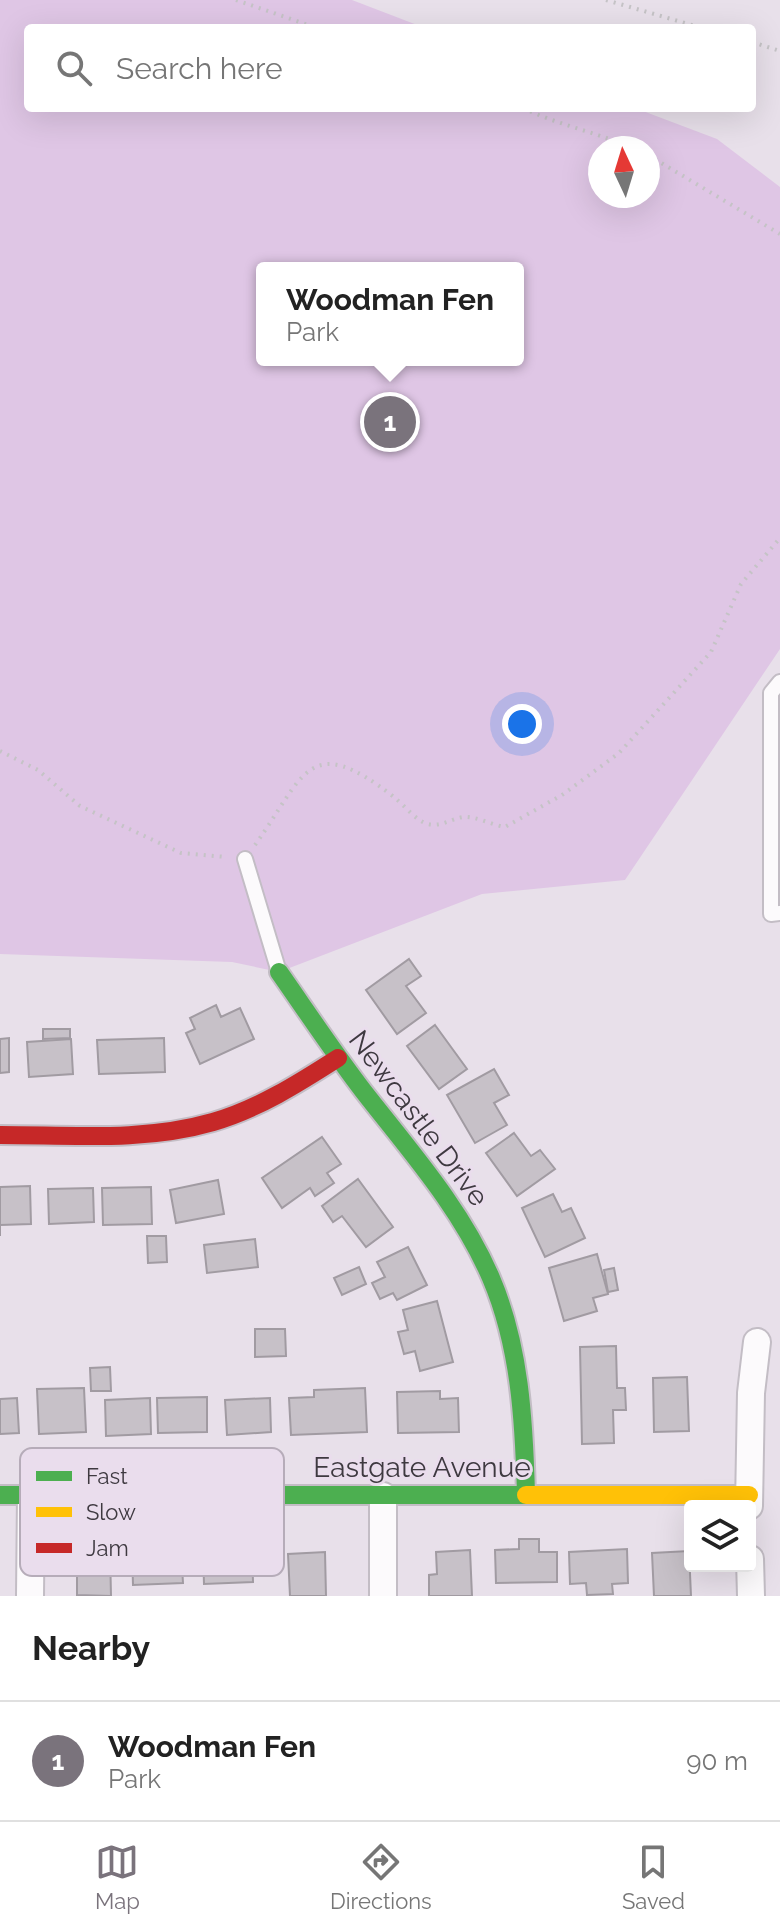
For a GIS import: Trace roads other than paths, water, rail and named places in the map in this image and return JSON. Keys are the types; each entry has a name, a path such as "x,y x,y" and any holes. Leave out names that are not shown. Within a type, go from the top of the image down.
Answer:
{"street":[{"name":"Newcastle Drive","path":"279,972 338,1058 442,1191 470,1234 491,1279 520,1392 526,1494"},
{"path":"0,1135 128,1134 210,1123 246,1111 294,1087 338,1058"},
{"path":"749,1500 751,1393 757,1342"},
{"name":"Eastgate Avenue","path":"284,1496 526,1494 749,1500"},
{"path":"383,1496 383,1596"},
{"path":"750,1572 751,1596"},
{"path":"30,1576 30,1596"}],"lane":[{"path":"780,682 771,693 769,784 771,914 780,913"},
{"path":"245,859 279,972"}],"place":[{"name":"Woodman Fen","path":"390,422"}]}
